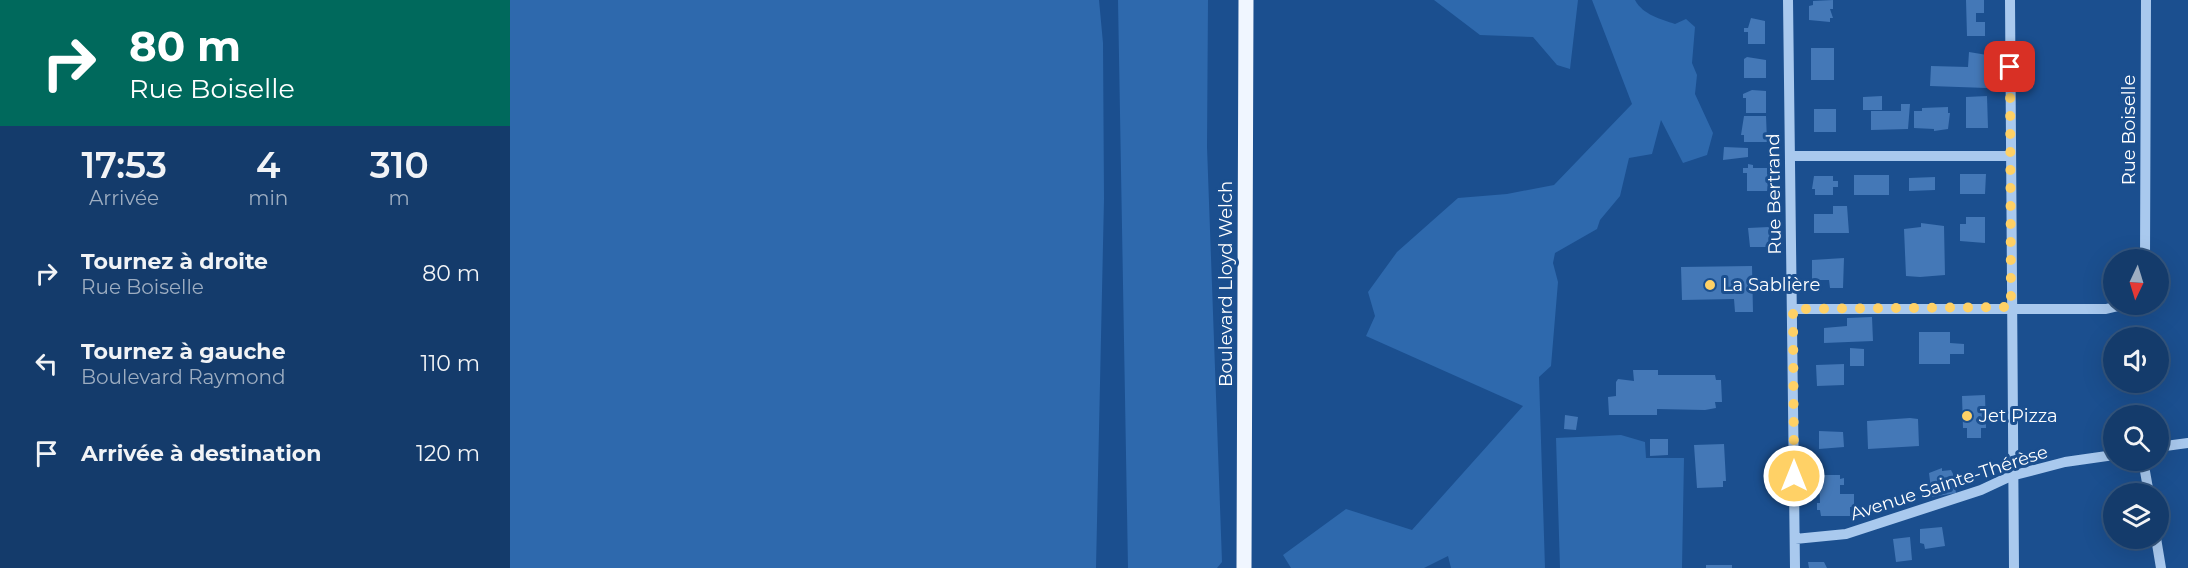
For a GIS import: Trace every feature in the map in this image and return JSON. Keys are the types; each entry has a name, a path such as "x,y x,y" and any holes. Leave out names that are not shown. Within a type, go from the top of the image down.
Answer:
{"main road":[{"name":"Boulevard Lloyd Welch","path":"1244,568 1246,0"}],"street":[{"name":"Rue Bertrand","path":"1788,0 1795,568"},
{"path":"2010,0 2011,476 2014,568"},
{"name":"Rue Boiselle","path":"2145,249 2146,0"},
{"path":"1790,156 2010,156"},
{"path":"1793,309 2011,307 2103,309"},
{"path":"2169,446 2188,443"},
{"name":"Avenue Sainte-Thérèse","path":"1795,539 1846,534 1981,490 2011,476 2065,462 2103,457"},
{"path":"2158,549 2161,568"}],"shaded area":[{"path":"510,0 1099,0 1103,43 1104,199 1096,568 510,568"},
{"path":"1118,0 1208,0 1207,147 1222,562 1217,568 1128,568"},
{"path":"1434,0 1578,0 1570,69 1557,65 1533,37 1480,35"},
{"path":"1592,0 1635,0 1653,16 1675,24 1686,19 1695,27 1692,63 1697,75 1695,94 1713,133 1707,155 1683,163 1661,120 1652,154 1629,158 1620,196 1600,220 1597,229 1555,253 1553,263 1558,282 1551,366 1539,377 1545,568 1451,568 1448,556 1424,568 1291,568 1283,555 1346,509 1412,530 1523,406 1366,336 1375,316 1368,292 1397,252 1458,198 1507,194 1554,185 1632,104"},
{"path":"1621,435 1645,442 1646,458 1684,458 1682,568 1560,568 1556,438"}],"building":[{"path":"1833,0 1833,9 1830,9 1833,18 1830,18 1830,22 1809,20 1809,6 1813,5 1813,1"},
{"path":"1966,0 1984,0 1984,13 1976,13 1976,22 1985,22 1985,36 1967,36"},
{"path":"1751,18 1765,21 1765,44 1748,44 1748,32 1744,32 1744,28 1748,28"},
{"path":"1811,48 1834,48 1834,80 1811,80"},
{"path":"1969,52 1987,55 1987,61 1990,60 1987,88 1930,86 1931,66 1968,67"},
{"path":"1747,57 1766,60 1766,78 1744,78 1744,59"},
{"path":"1752,90 1766,91 1766,113 1746,113 1746,98 1743,98 1743,94"},
{"path":"1882,96 1882,110 1863,110 1863,97"},
{"path":"1987,96 1988,128 1966,128 1966,97"},
{"path":"1901,104 1910,104 1908,129 1871,130 1871,111 1901,111"},
{"path":"1948,107 1948,113 1950,113 1948,129 1934,131 1934,129 1914,128 1914,111 1922,111 1922,108"},
{"path":"1814,109 1836,109 1836,132 1814,132"},
{"path":"1744,116 1766,116 1767,142 1744,142 1744,135 1741,135"},
{"path":"1724,147 1748,148 1748,157 1723,160"},
{"path":"1748,164 1753,165 1753,168 1767,168 1767,174 1770,174 1767,191 1747,191 1747,173 1743,173 1743,168 1748,168"},
{"path":"1960,174 1986,174 1985,194 1960,194"},
{"path":"1854,175 1889,175 1889,195 1854,195"},
{"path":"1814,176 1833,176 1833,181 1838,181 1838,187 1833,187 1833,195 1815,195 1815,189 1812,189"},
{"path":"1935,177 1935,190 1909,191 1909,178"},
{"path":"1833,206 1847,206 1849,233 1814,233 1814,214 1833,214"},
{"path":"1966,217 1985,217 1985,243 1960,241 1960,224 1966,224"},
{"path":"1921,223 1944,226 1945,275 1906,276 1904,229 1921,227"},
{"path":"1769,227 1770,247 1750,247 1748,228"},
{"path":"1844,258 1843,288 1830,288 1829,280 1812,280 1812,260"},
{"path":"1752,266 1753,312 1735,312 1734,299 1682,300 1681,267"},
{"path":"1872,317 1873,341 1824,343 1824,328 1847,326 1847,318"},
{"path":"1919,332 1950,332 1950,343 1964,344 1964,354 1950,354 1950,364 1919,364"},
{"path":"1850,348 1864,349 1864,366 1850,366"},
{"path":"1844,364 1844,385 1817,386 1816,365"},
{"path":"1633,370 1658,370 1658,375 1715,375 1716,380 1721,380 1722,402 1715,402 1716,408 1705,410 1657,409 1657,415 1609,415 1608,397 1616,396 1616,382 1618,379 1634,381"},
{"path":"1985,395 1986,428 1981,428 1981,438 1967,438 1967,428 1963,428 1962,396"},
{"path":"1565,415 1578,417 1576,430 1564,429"},
{"path":"1918,419 1919,446 1868,449 1867,421"},
{"path":"1819,431 1843,432 1844,447 1819,449"},
{"path":"1650,439 1668,439 1668,455 1650,456"},
{"path":"1724,444 1726,481 1723,481 1723,487 1697,488 1694,445"},
{"path":"1942,468 1942,471 1951,470 1956,493 1932,497 1929,473"},
{"path":"1819,475 1840,475 1840,479 1844,478 1844,485 1840,485 1840,494 1854,494 1854,507 1850,507 1850,516 1821,516 1820,510 1817,510 1817,503 1820,503"},
{"path":"1942,527 1945,546 1925,549 1924,544 1920,543 1920,529"},
{"path":"1910,537 1912,560 1896,562 1893,539"},
{"path":"1808,562 1824,562 1827,568 1809,568"},
{"path":"1706,565 1732,565 1732,568 1706,568"}],"place":[{"name":"La Sablière","path":"1710,285"},
{"name":"Jet Pizza","path":"1967,416"}],"route":[{"path":"1794,476 1793,309 2011,307 2010,67"}]}
